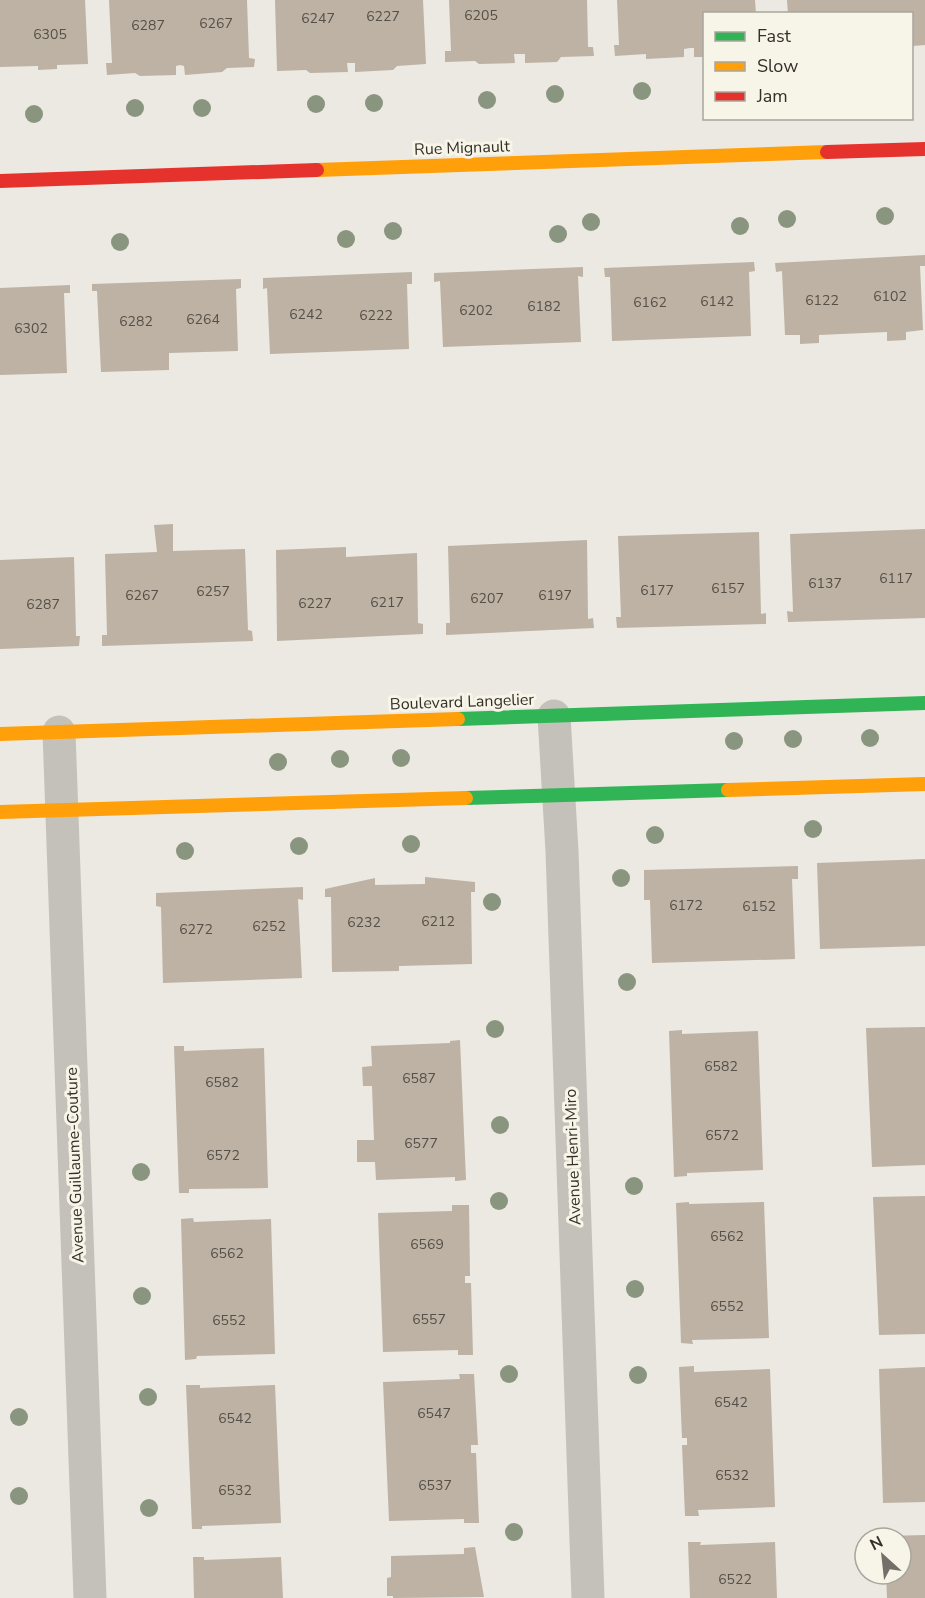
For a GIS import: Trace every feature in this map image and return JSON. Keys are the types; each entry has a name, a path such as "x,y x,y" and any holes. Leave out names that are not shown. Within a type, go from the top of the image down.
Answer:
{"main road":[{"name":"Rue Mignault","path":"0,180 925,149"},
{"name":"Boulevard Langelier","path":"0,734 925,703"},
{"path":"0,812 925,784"}],"street":[{"name":"Avenue Henri-Miro","path":"554,716 562,852 588,1598"},
{"name":"Avenue Guillaume-Couture","path":"59,732 90,1598"}],"building":[{"path":"0,0 85,0 88,64 57,65 57,69 38,70 38,66 0,67"},
{"path":"109,0 247,0 249,58 255,59 254,67 227,68 222,72 185,75 184,66 180,65 176,66 176,75 140,76 135,73 107,75 106,63 112,63"},
{"path":"275,0 423,0 426,64 397,66 393,70 355,72 355,63 347,63 348,72 277,71"},
{"path":"449,0 587,0 588,47 593,47 594,56 561,57 557,62 525,63 525,54 514,54 515,63 445,62 445,51 451,51"},
{"path":"617,0 755,0 756,12 703,12 703,57 694,57 694,48 684,49 684,57 646,59 646,54 615,56 614,45 619,45"},
{"path":"787,0 925,0 925,45 913,46 913,12 788,12"},
{"path":"925,255 925,266 920,266 923,330 906,332 906,340 887,341 887,332 819,335 819,343 800,344 800,335 785,335 782,271 776,272 775,263"},
{"path":"754,262 755,271 749,272 751,336 612,341 610,277 605,277 604,268"},
{"path":"583,267 583,277 578,276 581,342 443,347 440,281 434,282 434,273"},
{"path":"412,272 412,284 407,284 409,349 270,354 267,288 263,289 263,278"},
{"path":"241,279 241,288 236,289 238,351 169,353 169,370 101,372 97,291 92,291 92,284"},
{"path":"70,285 70,293 64,293 67,373 0,375 0,288"},
{"path":"173,524 173,551 245,549 248,630 252,631 253,641 102,646 102,635 107,635 105,554 157,552 154,525"},
{"path":"925,529 925,618 788,622 787,611 793,612 790,534"},
{"path":"759,532 761,614 766,613 766,624 617,628 616,617 621,617 618,536"},
{"path":"587,540 588,619 593,618 594,628 446,635 446,623 450,623 448,546"},
{"path":"346,547 346,557 417,553 418,623 423,624 423,634 277,641 276,550"},
{"path":"74,557 76,636 80,636 79,646 0,649 0,560"},
{"path":"925,859 925,946 820,949 817,863"},
{"path":"798,866 798,879 792,879 795,959 652,963 650,900 644,900 644,870"},
{"path":"425,877 475,882 475,892 471,892 472,964 399,966 399,971 332,972 331,897 325,897 325,889 375,878 375,885 425,884"},
{"path":"303,887 303,900 298,899 302,978 163,983 161,907 156,906 156,893"},
{"path":"925,1027 925,1165 872,1167 866,1028"},
{"path":"682,1030 682,1034 758,1031 763,1170 687,1173 687,1176 674,1177 669,1031"},
{"path":"460,1040 466,1180 455,1181 455,1177 376,1180 375,1162 357,1162 357,1140 374,1140 372,1086 363,1086 362,1067 372,1066 371,1046 450,1043 450,1041"},
{"path":"174,1046 184,1046 184,1051 264,1048 268,1188 189,1189 189,1193 179,1193"},
{"path":"925,1196 925,1334 879,1335 873,1197"},
{"path":"689,1202 689,1204 764,1202 769,1338 692,1340 693,1344 681,1343 676,1203"},
{"path":"452,1205 469,1205 470,1276 465,1276 465,1283 471,1283 473,1355 458,1355 458,1350 383,1352 378,1213 452,1211"},
{"path":"193,1218 194,1222 271,1219 275,1354 197,1356 196,1359 185,1360 181,1219"},
{"path":"694,1366 694,1372 770,1369 775,1507 698,1510 699,1516 685,1516 682,1445 687,1445 687,1438 682,1438 679,1367"},
{"path":"925,1367 925,1502 883,1503 879,1369"},
{"path":"459,1374 474,1374 478,1445 471,1445 471,1453 476,1453 479,1523 464,1523 464,1519 389,1521 383,1382 460,1379"},
{"path":"186,1385 200,1385 200,1388 275,1385 281,1523 202,1526 202,1529 192,1529"},
{"path":"913,1535 925,1535 925,1598 887,1598 886,1586 913,1586"},
{"path":"688,1542 701,1542 700,1545 775,1542 777,1598 690,1598"},
{"path":"475,1547 484,1597 393,1598 393,1596 387,1596 387,1578 391,1577 391,1556 464,1554 464,1548"},
{"path":"193,1557 204,1557 204,1560 281,1557 283,1598 194,1598"}],"traffic: fast":[{"path":"458,719 925,703"},
{"path":"466,798 728,790"}],"traffic: slow":[{"path":"317,170 827,152"},
{"path":"0,734 458,719"},
{"path":"728,790 925,784"},
{"path":"0,812 466,798"}],"traffic: jam":[{"path":"827,152 925,149"},
{"path":"0,181 317,170"}]}
